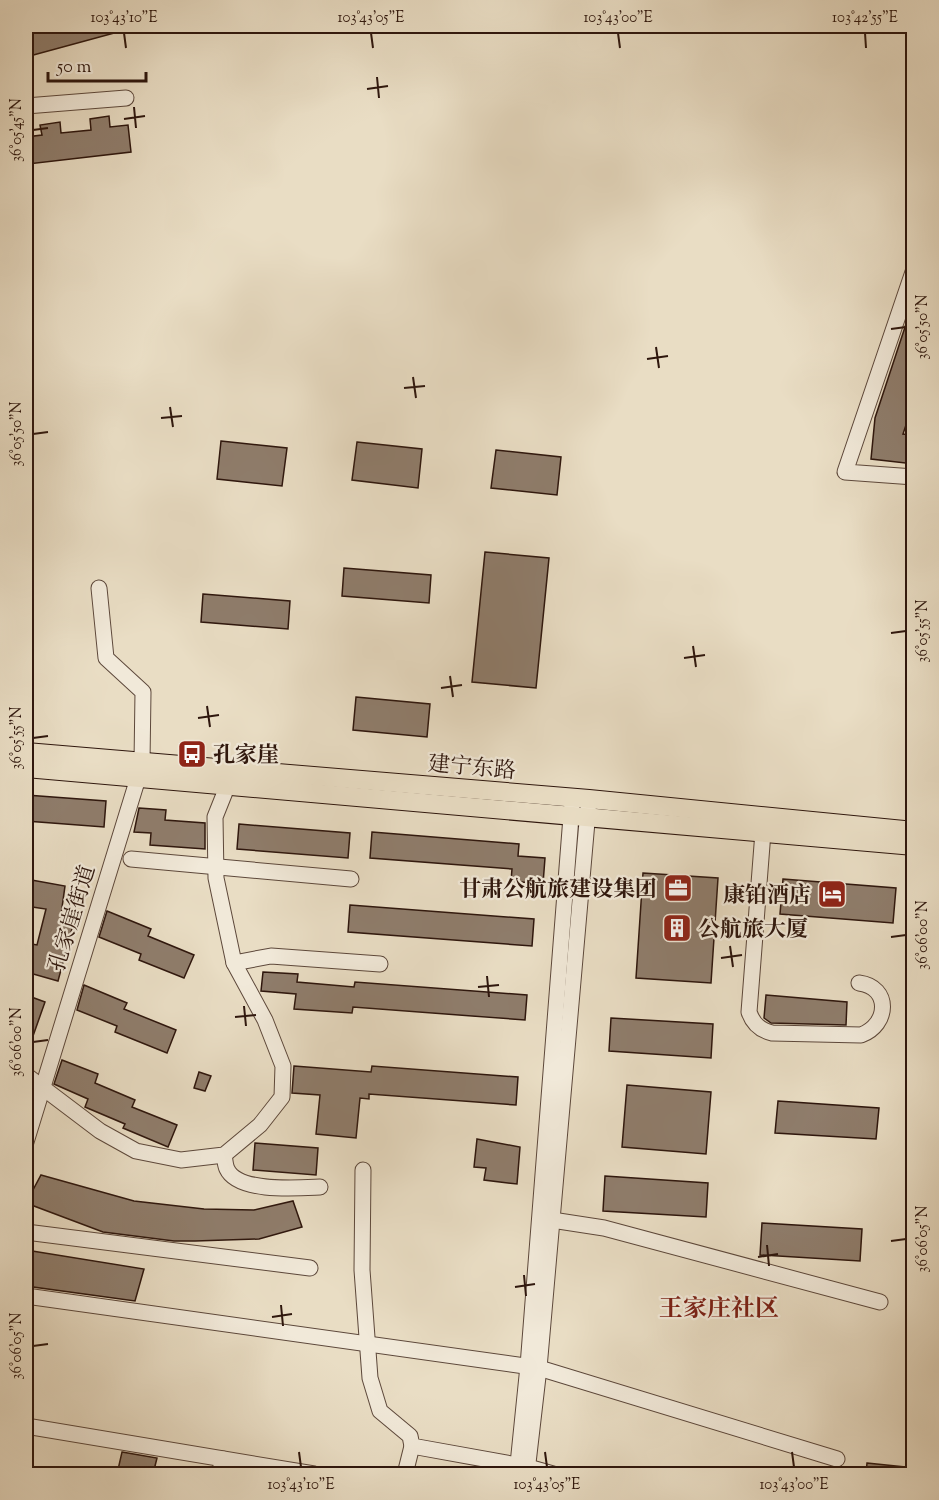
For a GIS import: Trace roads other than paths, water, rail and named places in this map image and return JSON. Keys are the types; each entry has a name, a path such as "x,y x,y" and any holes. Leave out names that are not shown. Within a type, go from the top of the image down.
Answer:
{"main road":[{"name":"建宁东路","path":"26,752 140,770 227,787 580,807 763,832 914,846"},
{"name":"建宁东路","path":"26,768 140,770 580,807 914,831"}],"street":[{"path":"26,106 126,98"},
{"path":"914,269 845,472 914,477"},
{"name":"孔家崖街道","path":"26,1142 140,770 142,692 106,658 99,588"},
{"path":"26,1075 100,1131 136,1151 181,1160 224,1155 260,1125 282,1097 283,1066 265,1020 234,963 216,878 215,817 227,787"},
{"path":"533,1367 552,1220 580,807"},
{"path":"522,1471 533,1367 580,807"},
{"path":"763,832 749,1012 755,1024 760,1029 772,1033 855,1035 868,1032 873,1029 880,1018 881,996 873,988 859,983"},
{"path":"130,859 351,879"},
{"path":"234,963 271,956 380,964"},
{"path":"224,1155 227,1170 242,1182 280,1188 320,1187"},
{"path":"363,1170 362,1270 370,1378 380,1411 410,1436 412,1446 405,1474"},
{"path":"552,1220 604,1228 880,1302"},
{"path":"26,1232 310,1268"},
{"path":"26,1296 533,1367 837,1460"},
{"path":"26,1426 221,1467 314,1474"},
{"path":"412,1446 522,1471 553,1474"}],"place":[{"name":"孔家崖","path":"192,754"},
{"name":"甘肃公航旅建设集团","path":"678,888"},
{"name":"康铂酒店","path":"832,894"},
{"name":"公航旅大厦","path":"677,928"}],"district":[{"name":"王家庄社区","path":"719,1308"}]}
